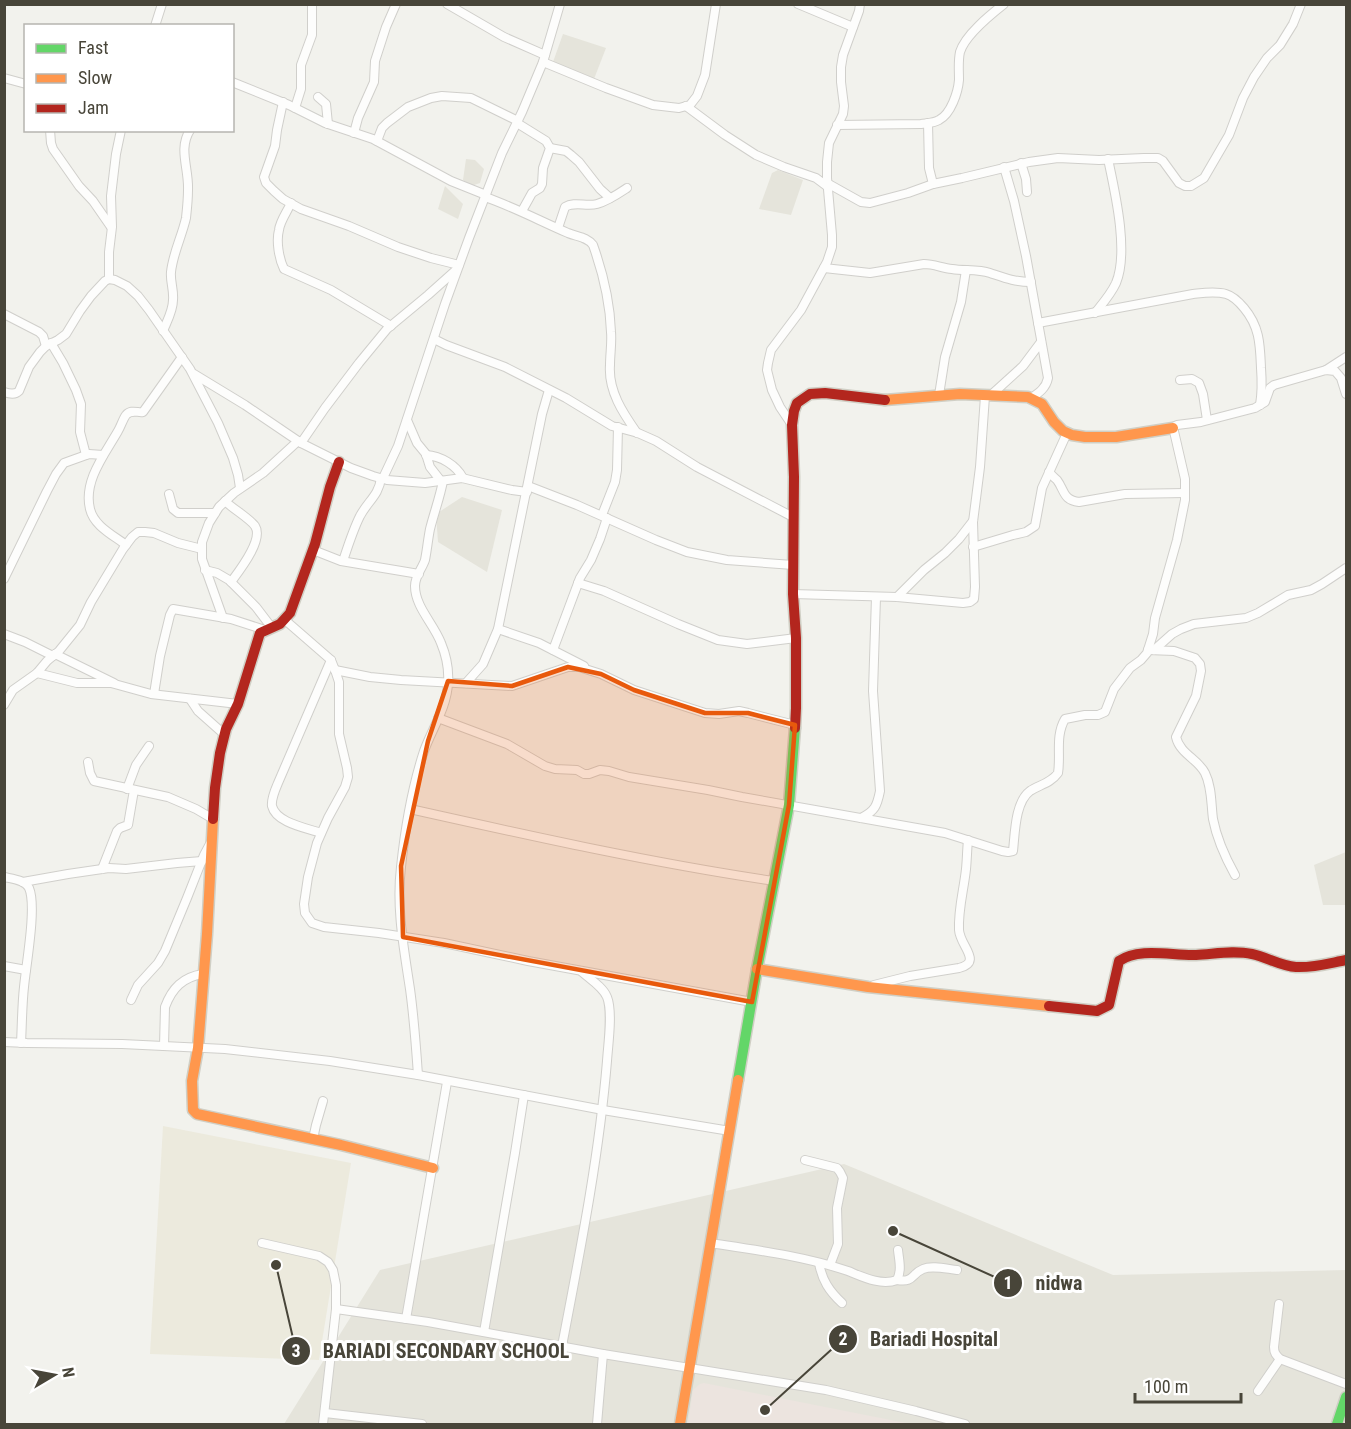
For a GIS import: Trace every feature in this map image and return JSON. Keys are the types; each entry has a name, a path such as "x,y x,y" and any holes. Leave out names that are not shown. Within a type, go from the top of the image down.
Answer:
{"street":[{"path":"156,24 162,4"},
{"path":"295,108 301,89 301,65 312,35 312,4"},
{"path":"354,133 374,82 375,61 396,4"},
{"path":"447,4 544,59 606,88 653,105 679,108 690,105 697,96 705,75 716,4"},
{"path":"343,561 355,526 379,490 382,478 398,446 458,267 502,153 544,59 560,4"},
{"path":"798,4 853,27"},
{"path":"792,425 780,408 772,390 767,370 768,363 771,350 801,310 832,248 827,185 829,143 843,114 841,67 860,4"},
{"path":"837,125 934,123 942,119 952,104 959,82 960,52 965,41 1004,4"},
{"path":"686,106 756,155 816,178 861,202 870,203 933,184 1021,163 1058,158 1158,158 1163,161 1179,183 1191,186 1204,178 1229,135 1254,77 1267,58 1280,45 1293,24 1301,4"},
{"path":"4,78 24,83"},
{"path":"234,83 283,102 328,124 377,141 451,181 589,240 593,245 607,294 612,346 609,368 614,396 638,433"},
{"path":"377,141 382,128 408,108 430,98 442,96 471,98 517,122 546,141 549,148 540,188 532,193 522,211"},
{"path":"318,97 326,104 328,124"},
{"path":"283,102 275,146 264,177 266,183 274,191 301,209 458,267"},
{"path":"928,123 929,168 933,184"},
{"path":"50,132 53,149 112,227"},
{"path":"4,392 12,394 19,391 29,367 48,344 66,334 80,310 109,279 111,196 121,132"},
{"path":"163,331 172,308 174,298 171,272 186,218 188,172 183,150 184,141 189,132"},
{"path":"549,148 566,151 572,155 610,198"},
{"path":"1095,313 1112,293 1121,263 1122,242 1108,159"},
{"path":"1021,163 1027,192"},
{"path":"1004,167 1014,201 1031,282 1048,378 1047,384 1031,398"},
{"path":"558,228 565,207 568,205 597,204 627,188"},
{"path":"291,203 279,228 278,246 284,269 331,290 391,326"},
{"path":"824,268 870,273 933,264 951,269 989,273 1015,281 1031,282"},
{"path":"223,618 202,559 202,542 209,523 219,507 300,442 387,329 458,267"},
{"path":"939,395 945,357 961,302 966,270"},
{"path":"109,279 127,286 138,296 182,357 218,423 233,458 240,488"},
{"path":"1038,322 1196,294 1226,294 1238,301 1252,316 1258,331 1262,377 1260,406"},
{"path":"4,314 39,332 63,363 81,404 80,432 86,455"},
{"path":"434,339 505,367 566,398 612,426 656,441 697,467 793,517"},
{"path":"793,594 897,597 963,603 974,599 973,521 987,396 1023,366 1041,342"},
{"path":"126,545 102,528 90,511 88,497 91,481 127,413 144,412 182,357"},
{"path":"680,1425 752,1002 789,805 795,725 796,638 793,594 792,425 798,403 810,394 825,393 888,400 939,395 1031,398 1045,406 1062,431 1073,436 1109,437 1145,434 1260,406 1265,402 1270,388 1274,385 1326,370 1347,357"},
{"path":"1326,370 1335,371 1341,378 1347,394"},
{"path":"192,373 300,442 351,468 382,478 425,483 463,478 512,490 527,489 604,517 687,552 727,560 793,565"},
{"path":"1180,380 1192,379 1199,383 1207,420"},
{"path":"466,683 483,664 498,629 549,390"},
{"path":"407,420 430,467 442,481 425,558 415,586 418,600 441,642 448,665 444,701 424,751 410,809 399,891 418,1075"},
{"path":"553,650 578,582 600,539 617,470 618,427"},
{"path":"1151,650 1155,618 1177,540 1185,500 1182,461 1173,428"},
{"path":"973,547 1026,532 1035,526 1042,488 1067,433"},
{"path":"4,579 56,474 64,463 90,454 104,455"},
{"path":"426,455 449,463 463,478"},
{"path":"339,462 297,596 285,620 260,633 220,753 214,788 210,891 192,1100 194,1112 313,1138 433,1168"},
{"path":"1049,472 1066,497 1072,501 1079,502 1125,494 1185,493"},
{"path":"169,494 173,508 178,513 215,513"},
{"path":"225,501 254,525 257,531 256,541 251,551 231,582"},
{"path":"897,597 959,539 973,521"},
{"path":"4,705 13,690 37,673 80,625 126,545 138,532 154,533 178,543 202,549"},
{"path":"313,550 343,561 418,574"},
{"path":"438,718 507,744 545,766 555,769 577,770 584,774 600,770 609,771 629,777 945,833 1008,852 1012,850 1020,804 1024,796 1050,781 1058,773 1058,743 1065,719 1105,712 1114,689 1130,668 1181,629 1194,624 1245,618 1258,613 1287,595 1311,590 1347,568"},
{"path":"205,570 217,573 231,582 256,607 268,629"},
{"path":"578,582 718,640 747,644 796,638"},
{"path":"861,818 871,813 878,804 880,791 873,691 876,597"},
{"path":"154,694 160,656 173,609 268,629"},
{"path":"285,620 331,660 336,670 339,682 339,734 348,777 321,833 308,877 304,904 305,913 312,923 324,927 444,944 752,1002"},
{"path":"498,629 532,640 634,690 705,713 748,712 795,725"},
{"path":"4,634 117,684 154,694 238,704"},
{"path":"1151,650 1185,654 1195,658 1200,664 1202,671 1196,696 1176,737 1185,753 1205,773 1209,783 1219,843 1235,875"},
{"path":"321,833 285,820 277,814 272,807 272,802 331,660"},
{"path":"336,670 370,677 512,686 568,667 579,667 601,674"},
{"path":"37,673 77,683 117,684"},
{"path":"190,699 198,711 225,735"},
{"path":"102,869 117,831 128,825 130,789 136,765 149,746"},
{"path":"88,762 94,781 168,797 213,819"},
{"path":"410,809 590,849 774,881"},
{"path":"868,987 910,976 959,968 968,964 970,955 961,940 959,926 968,840"},
{"path":"131,1000 138,985 158,963 165,951 211,842"},
{"path":"109,850 120,869"},
{"path":"23,882 109,868 126,869 202,861"},
{"path":"4,877 23,882 28,886 32,897 21,1043"},
{"path":"758,969 868,987 1097,1011 1109,1005 1119,961 1122,957 1146,954 1192,955 1234,952 1251,954 1277,964 1297,967 1347,960"},
{"path":"4,966 26,970"},
{"path":"562,1346 584,1233 603,1110 609,1029 607,996 580,970"},
{"path":"164,1046 167,1001 178,984 192,975 203,974"},
{"path":"4,1042 225,1049 330,1061 730,1131"},
{"path":"406,1319 447,1082"},
{"path":"484,1332 524,1095"},
{"path":"313,1138 323,1101"},
{"path":"805,1160 837,1168 843,1178 837,1217 838,1244 830,1265"},
{"path":"262,1243 319,1256 333,1269 336,1309 323,1425"},
{"path":"710,1243 760,1250 830,1265 883,1282 909,1280 914,1278 919,1271 929,1267 957,1270"},
{"path":"897,1280 900,1275 898,1250"},
{"path":"819,1263 829,1290 842,1303"},
{"path":"1279,1304 1274,1352 1280,1359 1347,1384"},
{"path":"336,1309 826,1390 965,1425"},
{"path":"597,1425 603,1353"},
{"path":"1258,1391 1280,1359"},
{"path":"1337,1425 1347,1397"},
{"path":"325,1413 422,1425"}],"highlighted area":[{"path":"568,667 601,674 634,690 705,713 748,713 795,725 789,805 752,1002 403,937 401,866 428,741 448,681 512,686"}],"shaded area":[{"path":"563,34 606,48 594,79 553,62"},
{"path":"466,159 475,160 484,169 480,183 471,186 463,180"},
{"path":"778,170 803,180 791,215 759,209 772,173"},
{"path":"445,186 463,204 458,219 438,209"},
{"path":"462,497 502,510 487,572 438,542 436,514"},
{"path":"1346,852 1346,905 1323,905 1314,865"},
{"path":"163,1126 351,1163 319,1360 150,1354"},
{"path":"844,1164 1113,1275 1346,1270 1346,1424 284,1424 380,1270"},
{"path":"704,1383 911,1424 688,1424 693,1390"}],"traffic: fast":[{"path":"738,1080 789,805 795,728"},
{"path":"1337,1424 1346,1397"}],"traffic: slow":[{"path":"885,400 960,394 1028,397 1042,404 1063,431 1085,437 1116,437 1173,428"},
{"path":"213,819 198,1048 192,1081 193,1110 197,1114 341,1145 433,1168"},
{"path":"757,969 868,987 1049,1006"},
{"path":"680,1424 738,1080"}],"traffic: jam":[{"path":"795,728 796,638 793,594 792,425 794,411 797,403 810,394 825,393 885,400"},
{"path":"213,819 220,753 226,729 238,704 260,633 280,624 290,613 315,544 339,462"},
{"path":"1049,1006 1097,1011 1109,1005 1119,961 1137,954 1245,953 1296,967 1346,960"}],"place":[{"name":"nidwa","path":"893,1231"},
{"name":"BARIADI SECONDARY SCHOOL","path":"276,1265"},
{"name":"Bariadi Hospital","path":"765,1410"}]}
